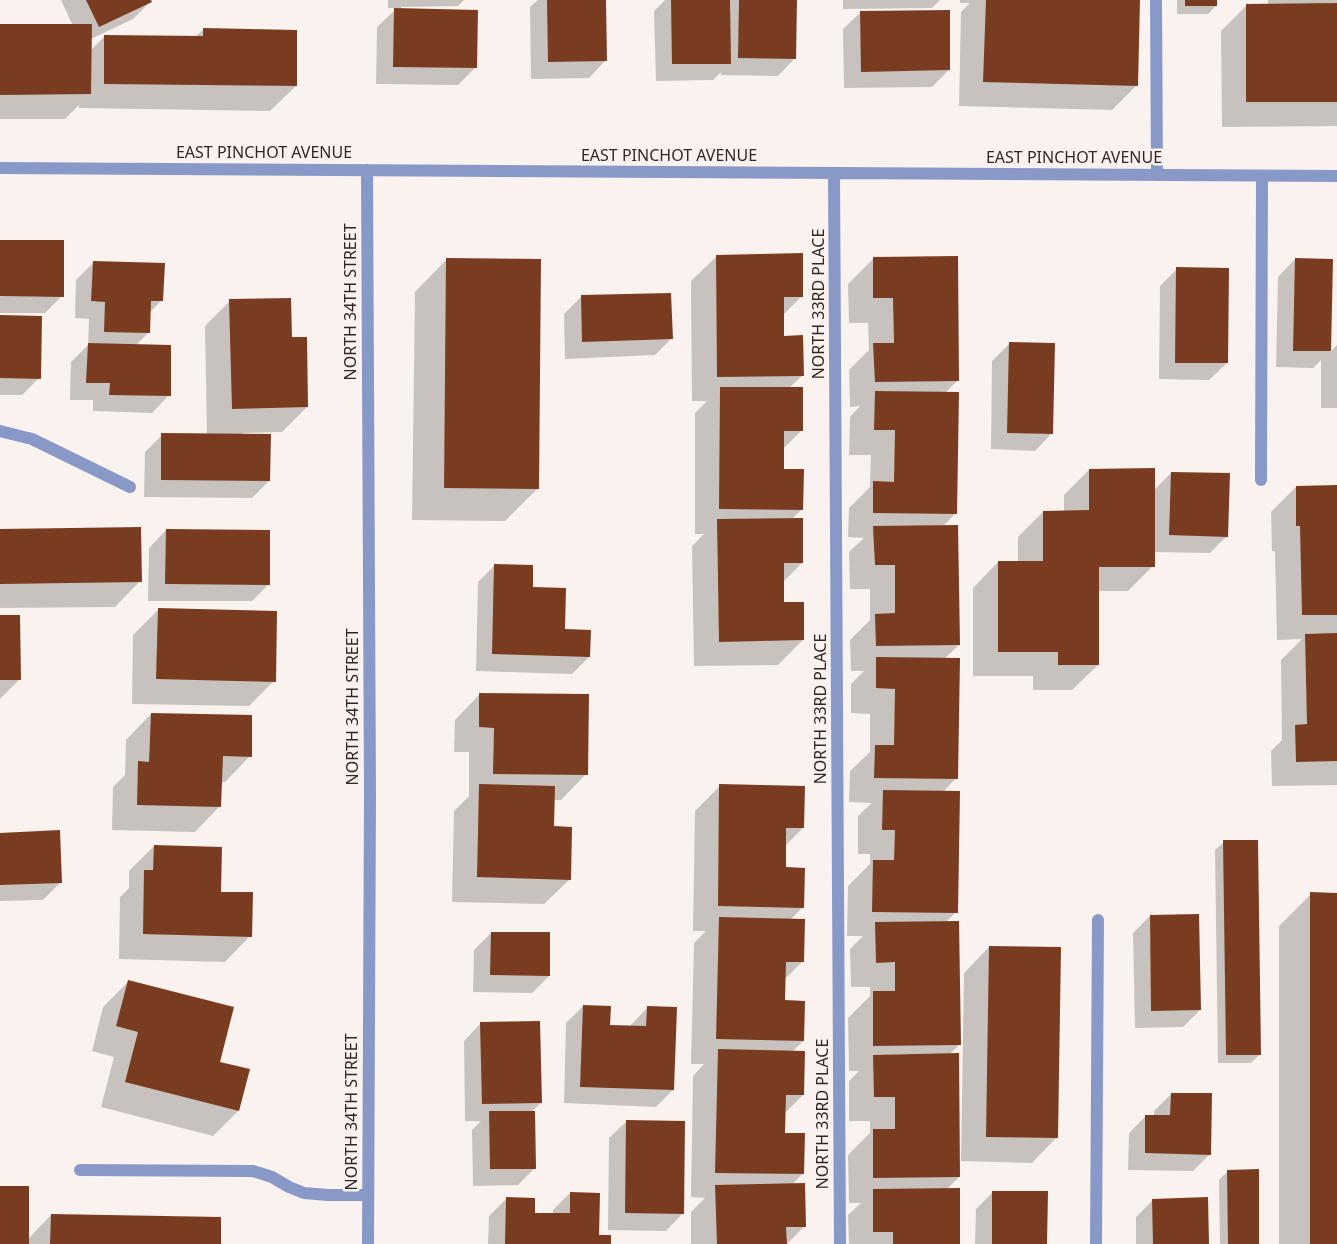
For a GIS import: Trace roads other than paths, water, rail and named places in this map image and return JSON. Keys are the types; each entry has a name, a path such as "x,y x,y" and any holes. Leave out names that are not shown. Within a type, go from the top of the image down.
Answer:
{"street":[{"path":"1156,0 1157,175"},
{"name":"EAST PINCHOT AVENUE","path":"0,168 1337,176"},
{"name":"NORTH 34TH STREET","path":"367,170 370,794 368,1244"},
{"name":"NORTH 33RD PLACE","path":"834,173 840,1244"},
{"path":"1261,480 1262,176"},
{"path":"0,431 32,439 130,487"},
{"path":"1096,1244 1098,920"},
{"path":"80,1170 253,1171 272,1177 304,1193 368,1195"}]}
